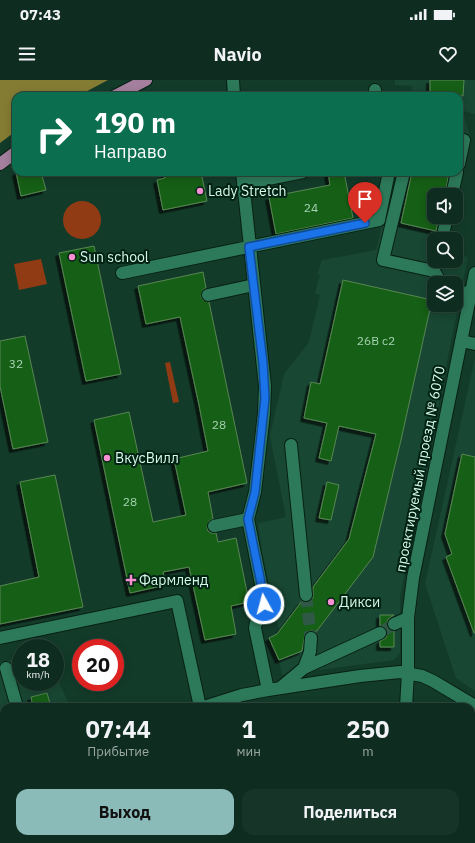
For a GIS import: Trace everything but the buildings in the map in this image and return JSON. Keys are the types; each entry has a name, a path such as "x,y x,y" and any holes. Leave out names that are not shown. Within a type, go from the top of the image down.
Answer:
{"main road":[{"path":"123,92 146,80"},
{"path":"0,164 12,155"}],"street":[{"path":"233,80 234,92"},
{"path":"463,145 464,140"},
{"path":"262,176 242,178 263,363 265,398 255,492 248,519 264,599 263,608 255,628 268,690"},
{"path":"122,274 379,220 388,176"},
{"path":"403,176 383,260 427,265"},
{"path":"454,188 456,176"},
{"name":"проектируемый проезд № 6070","path":"406,703 408,618 413,578 475,273"},
{"path":"208,295 254,285"},
{"path":"463,292 471,294"},
{"path":"460,341 475,344"},
{"path":"291,445 306,595"},
{"path":"214,526 248,519"},
{"path":"0,638 177,601 199,703"},
{"path":"394,624 408,618"},
{"path":"280,688 304,668 380,633"},
{"path":"304,668 310,652 311,638"},
{"path":"6,668 16,703"},
{"path":"217,703 242,695 268,690 383,673 408,673 433,681 470,703"}],"shaded area":[{"path":"0,80 108,80 86,92 12,92 12,134 0,143"},
{"path":"395,80 475,80 475,114 463,111 463,92 411,92 412,86 395,85"},
{"path":"463,111 471,140 463,174"},
{"path":"394,176 462,176 460,188 427,188 427,224 451,224 449,232 427,232 427,268 463,268 463,256 468,257 463,282 463,276 427,276 427,312 457,312 400,597 400,653 394,660 282,675 279,660 269,638 277,634 279,631 262,552 258,523 286,517 270,436 284,374 309,342 320,295 315,293 320,275 317,274 322,260 376,250"},
{"path":"82,201 95,207 101,220 95,233 82,239 69,233 63,220 69,207"},
{"path":"41,259 47,284 19,290 14,264"},
{"path":"475,358 475,691 456,678 425,584"},
{"path":"170,362 179,402 173,403 165,363"},
{"path":"12,660 12,691 63,691 68,703 0,703 0,662"}],"tunnel":[{"path":"306,595 311,638"},
{"path":"380,633 394,624"}],"place":[{"name":"Lady Stretch","path":"200,191"},
{"name":"Sun school","path":"72,257"},
{"name":"ВкусВилл","path":"107,458"},
{"name":"Фармленд","path":"131,580"},
{"name":"Дикси","path":"331,602"}],"route":[{"path":"264,604 248,519 255,492 265,398 263,363 249,247 365,223"}]}
